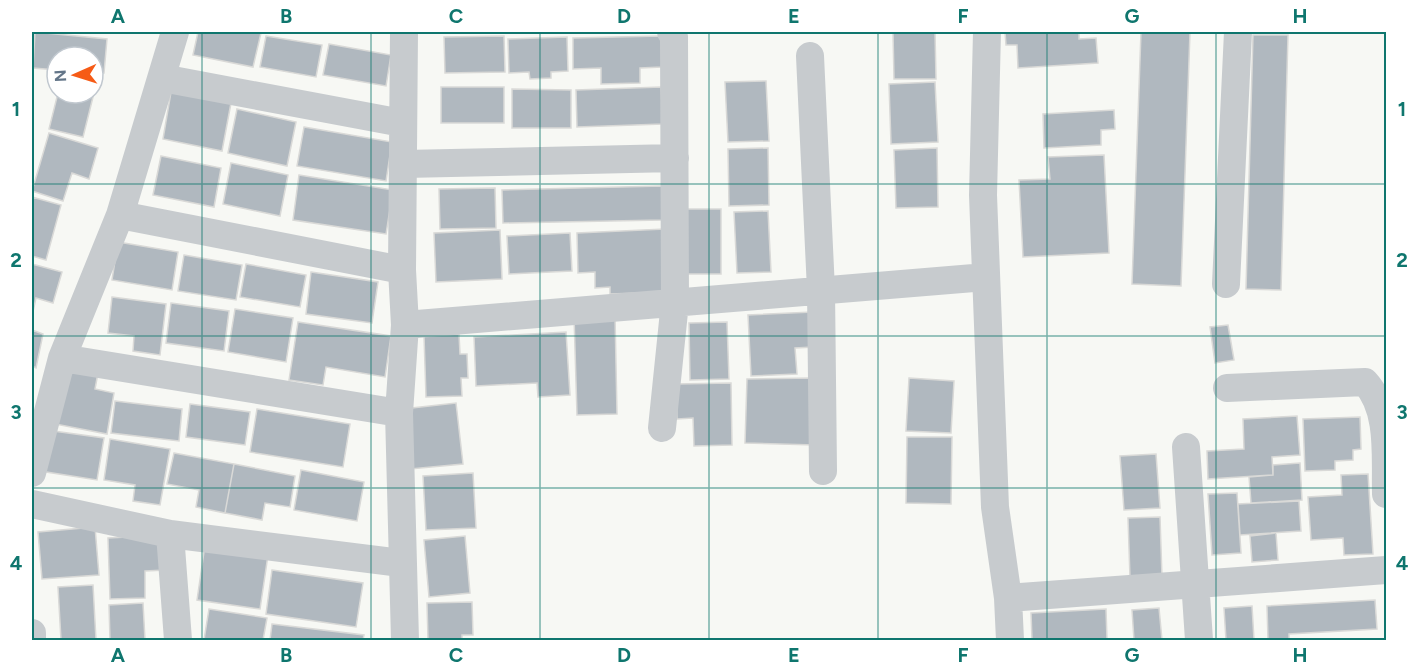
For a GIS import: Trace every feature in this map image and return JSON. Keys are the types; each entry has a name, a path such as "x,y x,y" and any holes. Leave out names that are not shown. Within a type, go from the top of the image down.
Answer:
{"street":[{"path":"32,473 62,358 120,215 175,32"},
{"path":"404,32 402,270 405,325 399,413 403,485 401,563 405,640"},
{"path":"662,428 675,302 674,36 671,32"},
{"path":"987,32 983,195 986,277 995,507 1008,598 1010,640"},
{"path":"1226,284 1238,32"},
{"path":"810,56 821,290 823,471"},
{"path":"162,78 402,123"},
{"path":"404,164 675,158"},
{"path":"120,215 402,270"},
{"path":"405,325 986,277"},
{"path":"62,358 399,413"},
{"path":"1227,388 1365,382 1377,395 1384,427 1386,494"},
{"path":"1186,447 1199,640"},
{"path":"32,504 170,534 401,563"},
{"path":"170,534 178,640"},
{"path":"1008,598 1386,570"},
{"path":"32,633 32,640"}],"building":[{"path":"35,32 107,39 105,62 105,45 45,45 45,69 33,68"},
{"path":"198,32 261,33 253,67 193,55"},
{"path":"893,32 935,32 936,79 894,79"},
{"path":"1005,32 1079,32 1079,39 1096,38 1098,63 1018,68 1017,45 1006,45"},
{"path":"1141,32 1190,32 1181,286 1132,284"},
{"path":"1253,35 1288,35 1281,290 1246,289"},
{"path":"266,36 322,45 316,77 260,67"},
{"path":"504,36 505,72 445,73 444,37"},
{"path":"661,36 662,67 640,68 640,83 601,84 601,68 573,69 573,38"},
{"path":"567,37 568,71 551,72 551,78 530,79 529,72 509,73 508,39"},
{"path":"329,44 391,55 386,86 323,75"},
{"path":"766,81 769,141 728,142 725,82"},
{"path":"935,82 938,142 891,144 889,84"},
{"path":"441,87 504,87 504,123 441,123"},
{"path":"661,87 663,124 577,127 576,90"},
{"path":"512,89 571,90 571,128 512,128"},
{"path":"171,92 231,103 222,151 163,139"},
{"path":"55,105 91,105 83,137 49,129"},
{"path":"237,109 296,122 287,166 228,153"},
{"path":"1114,110 1115,129 1101,130 1101,145 1044,148 1043,114"},
{"path":"304,127 392,142 386,181 297,166"},
{"path":"49,133 98,148 89,179 72,173 63,201 32,191"},
{"path":"768,148 769,205 729,206 728,149"},
{"path":"937,148 938,207 896,208 894,150"},
{"path":"1104,155 1109,253 1023,257 1019,180 1050,179 1048,157"},
{"path":"161,156 221,168 214,207 153,195"},
{"path":"231,163 288,175 280,216 223,204"},
{"path":"299,175 393,190 386,234 293,220"},
{"path":"662,186 662,220 503,223 502,190"},
{"path":"495,188 496,228 440,229 439,189"},
{"path":"32,197 61,205 46,260 32,256"},
{"path":"683,209 721,209 721,274 683,274"},
{"path":"768,211 771,272 737,273 734,212"},
{"path":"665,229 668,292 610,294 610,287 595,288 595,272 578,273 577,233"},
{"path":"500,230 502,279 436,282 434,233"},
{"path":"570,233 572,271 509,274 507,236"},
{"path":"118,242 178,252 172,290 112,280"},
{"path":"184,255 242,265 236,300 178,291"},
{"path":"32,264 62,272 53,303 36,298 32,316"},
{"path":"246,264 306,275 300,307 240,297"},
{"path":"311,272 378,282 372,323 306,314"},
{"path":"112,297 166,304 160,355 133,351 134,336 108,333"},
{"path":"171,303 229,311 224,351 166,343"},
{"path":"235,309 293,318 286,362 228,352"},
{"path":"813,312 814,347 795,348 797,374 751,376 748,315"},
{"path":"615,315 617,414 577,415 574,316"},
{"path":"298,322 391,336 385,377 326,367 323,385 289,380"},
{"path":"727,322 729,379 690,380 689,323"},
{"path":"1228,325 1234,360 1215,363 1210,327"},
{"path":"32,330 43,334 36,368 32,366"},
{"path":"566,332 570,395 538,397 537,383 476,386 474,337"},
{"path":"459,334 460,354 467,354 468,378 461,378 462,396 426,397 424,336"},
{"path":"60,366 98,373 95,389 114,393 107,434 50,423"},
{"path":"813,378 815,445 745,443 747,379"},
{"path":"909,378 954,381 951,433 906,431"},
{"path":"731,383 732,445 694,446 693,418 677,419 676,384"},
{"path":"115,401 182,409 179,441 111,433"},
{"path":"456,403 463,464 410,469 403,409"},
{"path":"190,404 250,412 245,445 186,437"},
{"path":"257,409 350,424 343,467 250,452"},
{"path":"1297,416 1300,455 1272,457 1273,475 1208,479 1207,451 1244,449 1243,419"},
{"path":"1360,417 1361,449 1353,450 1353,460 1335,461 1335,470 1305,471 1303,419"},
{"path":"46,430 104,438 97,480 40,471"},
{"path":"907,437 952,437 951,504 906,503"},
{"path":"110,439 170,449 160,505 133,501 135,485 104,480"},
{"path":"174,453 234,464 225,513 196,507 199,490 167,484"},
{"path":"1156,454 1160,508 1124,510 1120,456"},
{"path":"1300,463 1302,500 1251,503 1249,477 1273,475 1273,465"},
{"path":"234,464 295,476 290,507 265,503 262,520 225,513"},
{"path":"301,470 364,482 357,521 294,510"},
{"path":"473,473 476,528 426,530 423,476"},
{"path":"1368,474 1373,554 1344,555 1343,538 1311,540 1308,497 1342,495 1341,475"},
{"path":"1237,493 1241,553 1212,555 1208,494"},
{"path":"1299,501 1301,531 1240,535 1238,504"},
{"path":"1160,517 1162,577 1130,578 1128,518"},
{"path":"95,527 99,575 42,579 38,532"},
{"path":"1276,533 1278,560 1252,562 1250,536"},
{"path":"165,535 166,570 145,571 145,598 110,599 108,538"},
{"path":"465,536 470,593 429,597 424,540"},
{"path":"205,545 268,555 260,609 197,600"},
{"path":"272,570 363,583 356,627 266,614"},
{"path":"93,585 96,640 61,640 58,587"},
{"path":"1375,600 1377,629 1289,634 1289,640 1268,640 1267,606"},
{"path":"472,602 473,635 462,635 462,640 428,640 427,603"},
{"path":"143,603 145,640 110,640 109,605"},
{"path":"1252,606 1254,640 1226,640 1224,608"},
{"path":"1159,608 1162,640 1134,640 1132,610"},
{"path":"209,609 267,618 263,640 204,640"},
{"path":"1106,609 1107,640 1032,640 1031,613"},
{"path":"272,624 364,635 363,640 270,640"}]}
